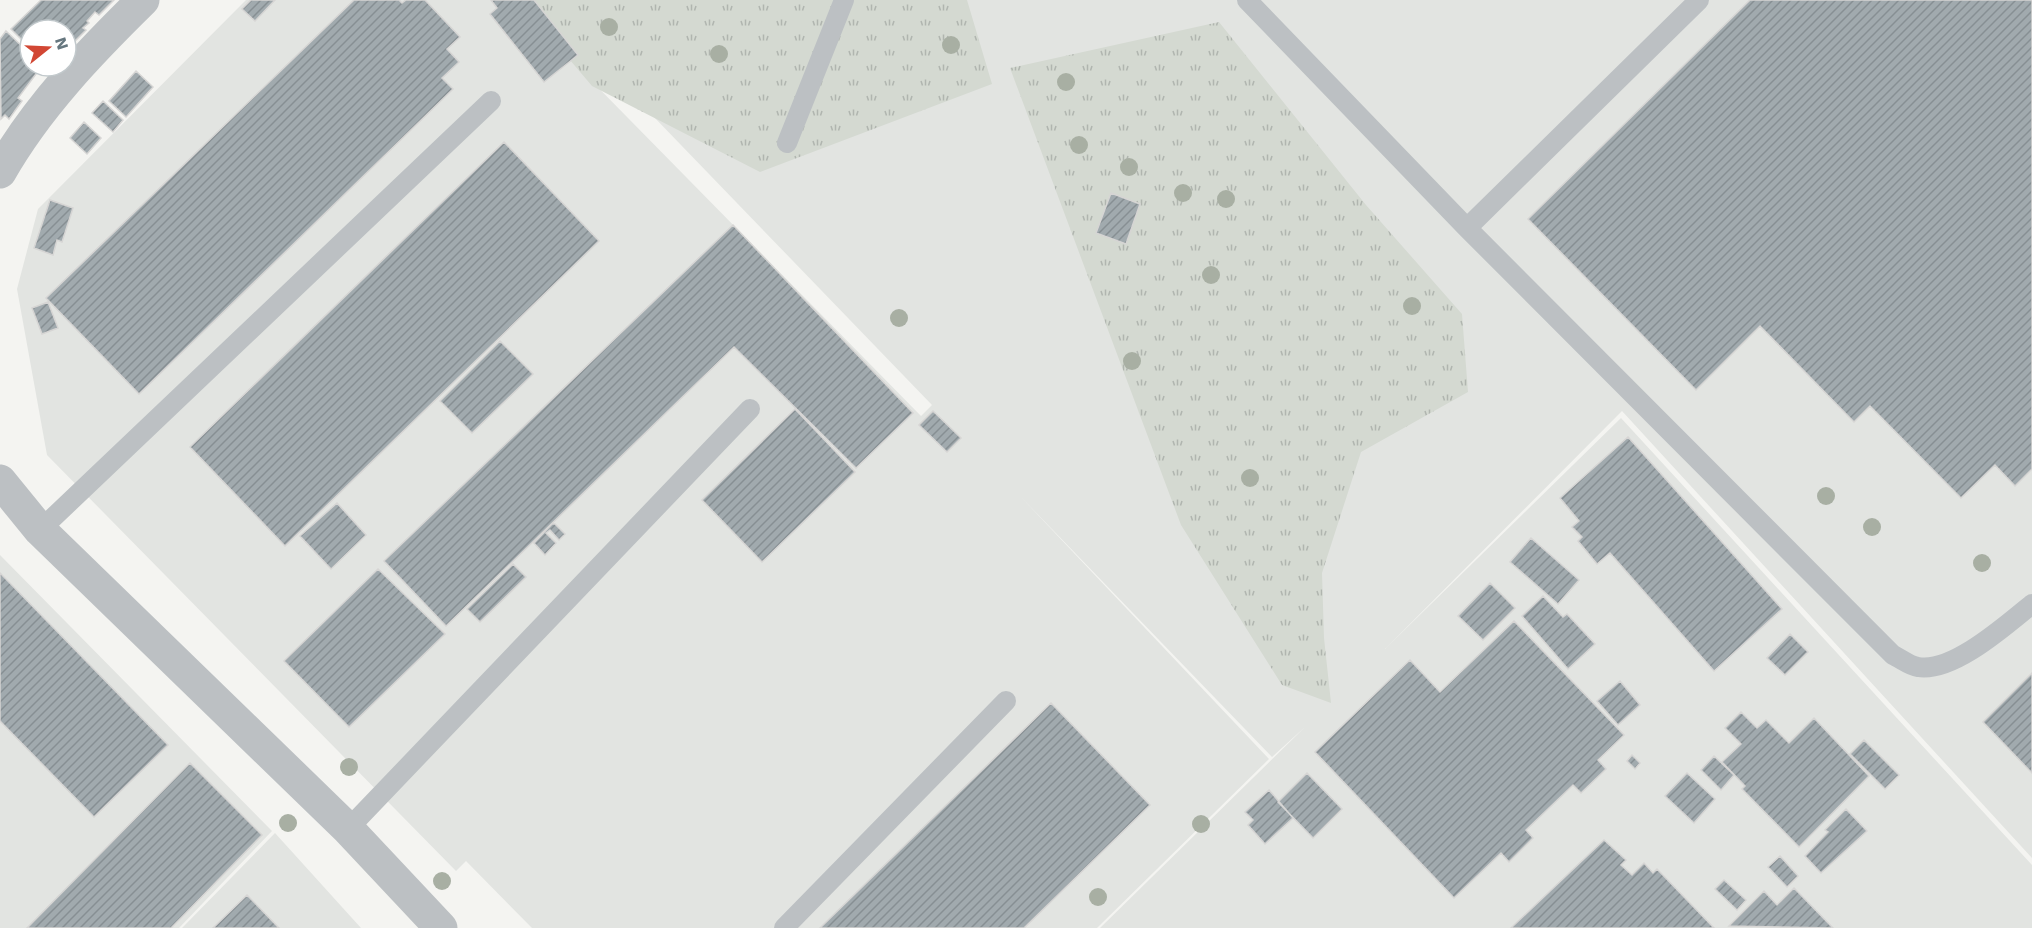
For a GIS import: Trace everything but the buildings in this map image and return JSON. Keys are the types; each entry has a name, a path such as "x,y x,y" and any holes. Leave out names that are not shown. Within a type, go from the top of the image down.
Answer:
{"street":[{"path":"0,172 21,135 101,41 143,0"},
{"path":"0,481 40,530 348,829 441,928"}],"lane":[{"path":"787,143 844,0"},
{"path":"1247,0 1467,228 1893,654 1918,668 1947,662 1979,647 2032,604"},
{"path":"1467,228 1699,0"},
{"path":"40,530 491,101"},
{"path":"348,829 750,409"},
{"path":"784,928 1006,701"}],"shaded area":[{"path":"246,0 512,0 921,416 932,405 541,0 2032,0 2032,858 1622,411 1385,649 1621,418 2032,865 2032,928 1100,928 1305,727 1272,757 1020,496 1269,759 1097,928 532,928 466,861 456,871 47,455 17,289 38,209"},
{"path":"0,555 272,831 179,928 0,928"},
{"path":"275,833 361,928 182,928"}],"green space":[{"path":"519,0 967,0 992,84 760,172 592,86"},
{"path":"1219,22 1366,205 1462,314 1468,392 1361,452 1322,573 1324,638 1331,703 1282,685 1181,525 1010,68"}]}
